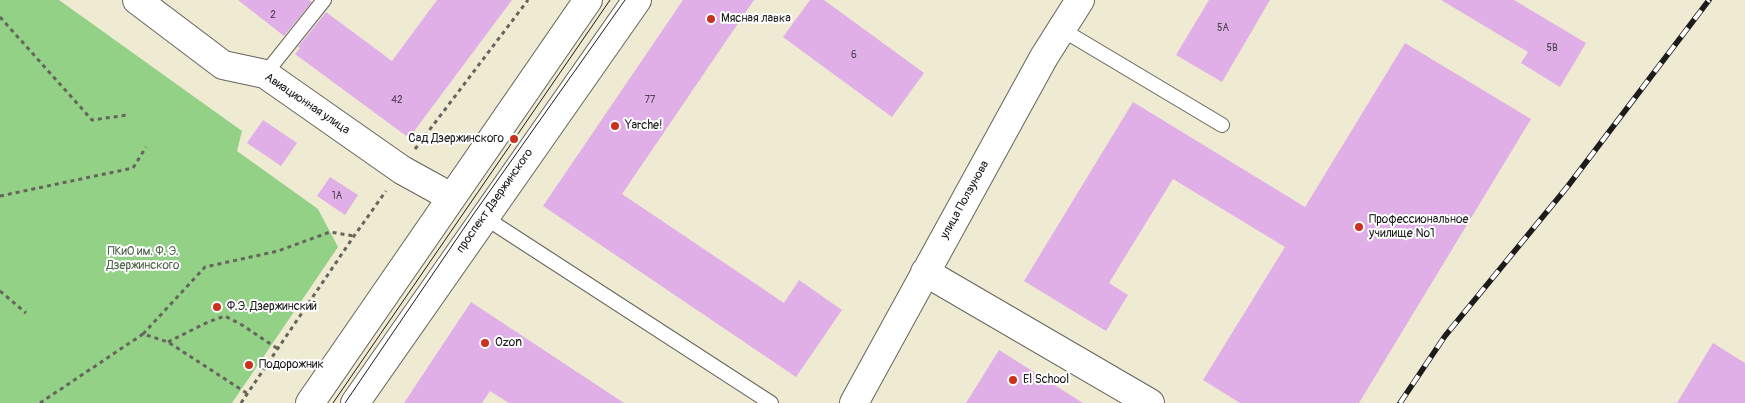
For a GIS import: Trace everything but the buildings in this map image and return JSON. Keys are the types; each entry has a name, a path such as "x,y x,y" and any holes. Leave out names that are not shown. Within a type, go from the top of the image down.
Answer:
{"street":[{"name":"Авиационная улица","path":"136,0 223,64 265,74 402,170 484,217"},
{"path":"310,403 588,0"},
{"name":"проспект Дзержинского","path":"355,403 637,0"},
{"name":"улица Ползунова","path":"854,403 1044,57 1080,0"},
{"path":"926,272 1150,403"}],"lane":[{"path":"265,74 324,0"},
{"path":"1061,29 1222,126"},
{"path":"484,217 771,403"}],"path":[{"path":"242,403 419,143 528,0"},
{"path":"0,17 92,120 128,116"},
{"path":"0,196 133,168 146,146"},
{"path":"40,403 143,334 205,267 278,252 330,232 354,236"},
{"path":"0,291 26,313"},
{"path":"168,342 208,322 225,316 278,349"},
{"path":"143,334 168,342 248,394"}],"green space":[{"name":"ПКиО им. Ф. Э. Дзержинского","path":"0,0 59,0 242,131 237,151 318,209 338,247 232,403 0,403"}],"tram line":[{"path":"333,403 610,0"},
{"path":"345,403 475,212 625,0"}],"railway":[{"path":"1400,403 1445,336 1568,186 1709,0"}],"place":[{"name":"Мясная лавка","path":"711,19"},
{"name":"Yarche!","path":"615,126"},
{"name":"Сад Дзержинского","path":"514,139"},
{"name":"Профессиональное училище №1","path":"1359,227"},
{"name":"Ф.Э. Дзержинский","path":"217,307"},
{"name":"Ozon","path":"485,343"},
{"name":"Подорожник","path":"249,365"},
{"name":"El School","path":"1013,380"}]}
